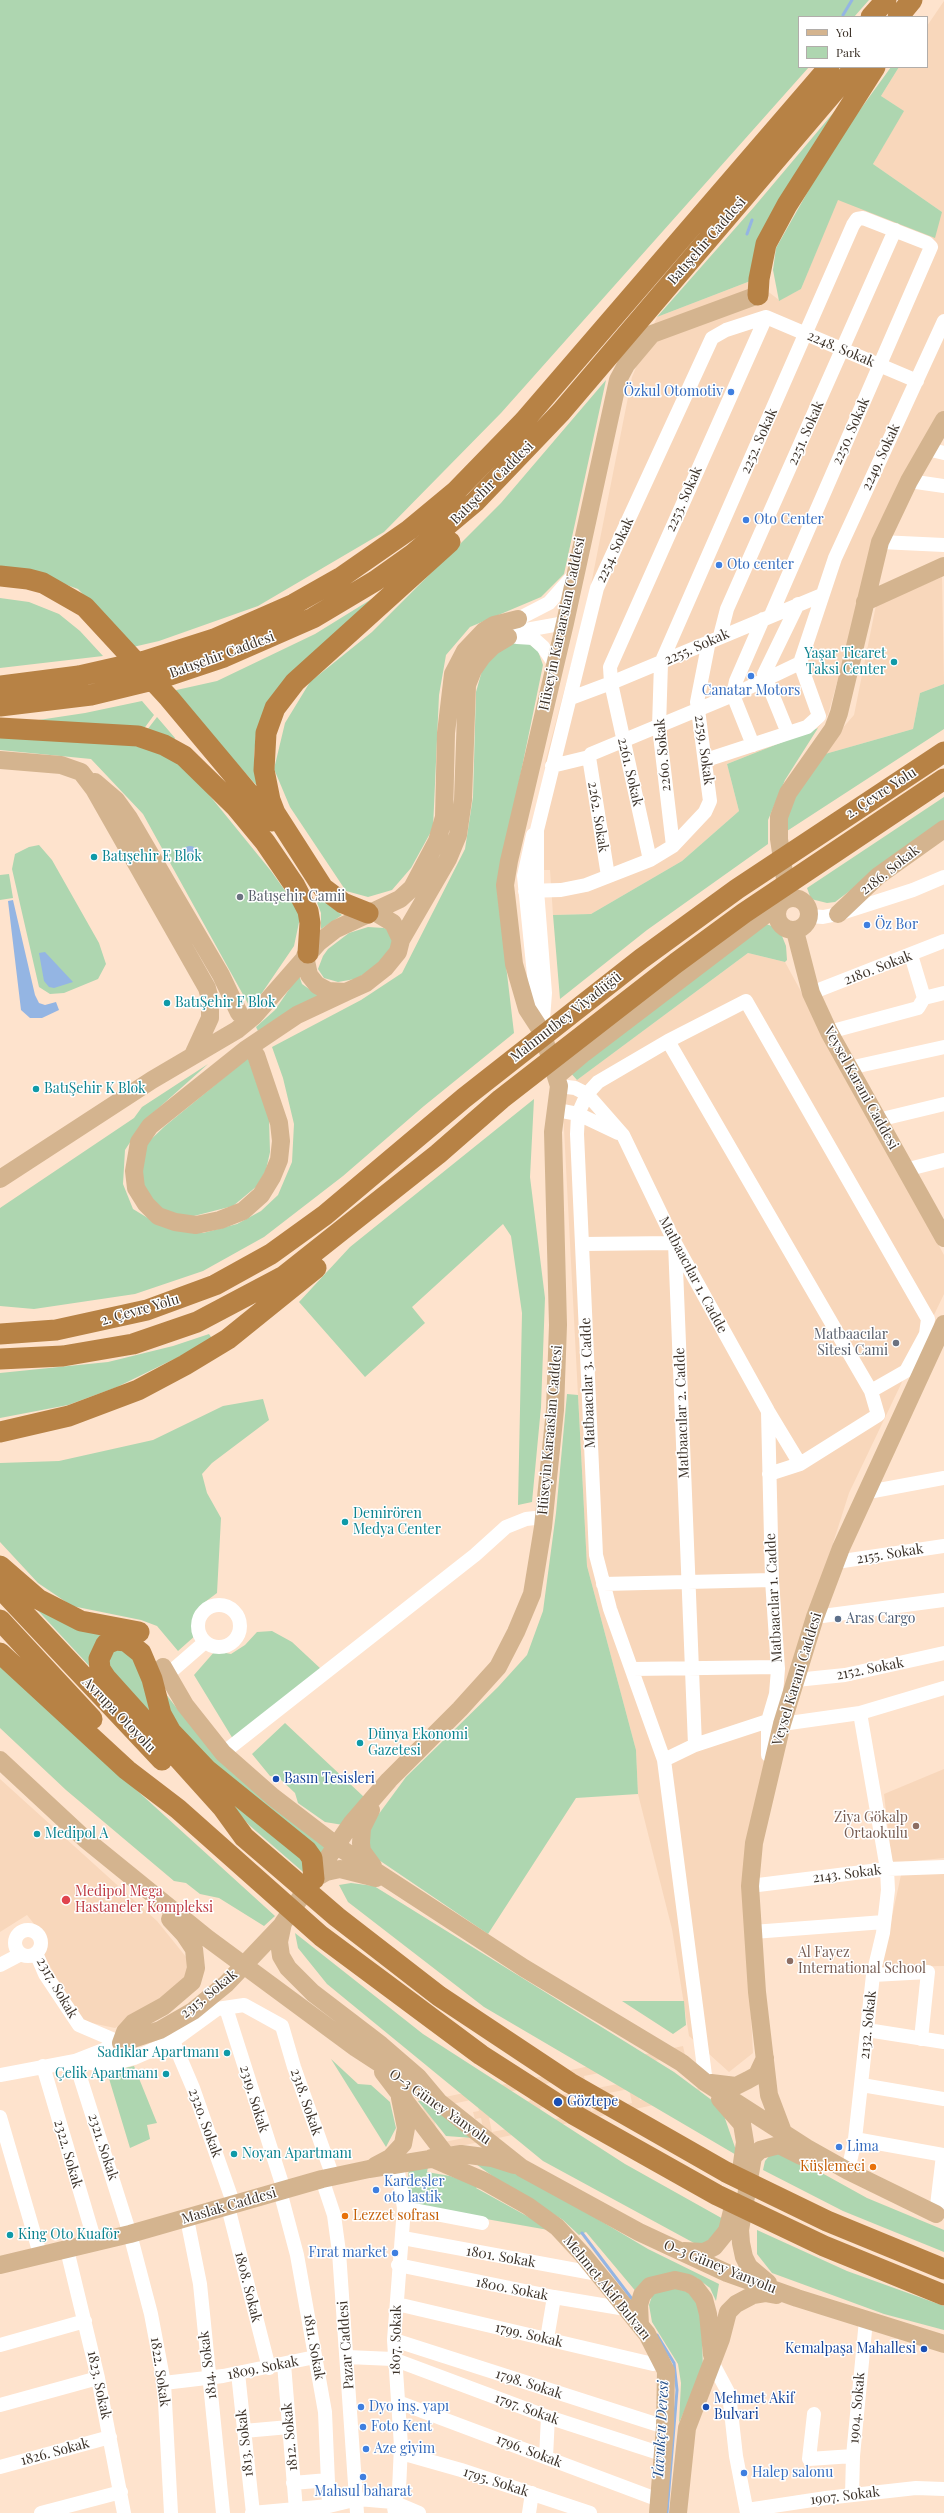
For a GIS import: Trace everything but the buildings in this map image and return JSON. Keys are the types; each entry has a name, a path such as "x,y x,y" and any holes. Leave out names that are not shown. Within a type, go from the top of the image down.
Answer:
{"highway":[{"path":"872,16 886,0"},
{"path":"899,16 912,0"},
{"path":"915,16 926,0"},
{"name":"Batışehir Caddesi","path":"0,686 80,676 145,661 214,639 249,625 294,604 340,578 414,526 456,491 494,454 548,395 828,68"},
{"name":"Batışehir Caddesi","path":"0,706 84,696 127,687 194,668 269,639 313,618 375,581 452,523 488,489 561,412 855,68"},
{"path":"758,295 759,279 766,244 787,205 874,68"},
{"path":"370,912 333,898 323,888 299,854 275,813 266,787 263,750 266,733 275,708 285,693 300,677 467,525 479,509 488,489"},
{"path":"0,576 28,579 58,590 85,607 107,637 163,702 299,854"},
{"path":"0,590 27,592 55,603 107,637"},
{"path":"0,681 35,682"},
{"path":"163,702 210,767 236,807"},
{"path":"0,728 118,733 152,740 184,756 236,807 265,842 303,900 310,923 306,955"},
{"name":"2. Çevre Yolu","path":"818,834 944,752"},
{"name":"2. Çevre Yolu","path":"831,854 944,779"},
{"name":"Mahmutbey Viyadüğü","path":"271,1254 325,1215 464,1098 641,959 737,889 818,834"},
{"name":"Mahmutbey Viyadüğü","path":"344,1236 501,1099 676,963 744,913 831,854"},
{"path":"0,1432 76,1414 138,1390 186,1365 228,1339 260,1315 344,1236"},
{"name":"2. Çevre Yolu","path":"0,1359 42,1358 92,1352 133,1344 197,1322 284,1276 344,1236"},
{"name":"2. Çevre Yolu","path":"0,1334 56,1330 118,1318 197,1292 233,1276 271,1254"},
{"path":"0,1320 118,1318"},
{"path":"0,1566 38,1599 81,1621 138,1632 146,1638 165,1671"},
{"name":"Avrupa Otoyolu","path":"0,1588 136,1734 244,1837"},
{"name":"Avrupa Otoyolu","path":"0,1620 178,1810"},
{"path":"314,1879 312,1858 307,1851 207,1770 171,1732 159,1710 150,1672 141,1653 126,1641 116,1640 106,1644 99,1659 100,1669 106,1678 223,1808 244,1837 337,1917 439,1996 576,2087 726,2172 827,2221 944,2269"},
{"path":"0,1653 127,1770 178,1810 232,1859 322,1936 421,2012 507,2071 586,2121 752,2212 824,2246 944,2295"}],"main road":[{"name":"Hüseyin Karaarslan Caddesi","path":"542,1031 527,1009 520,988 509,929 505,885 554,663 565,623 573,576 610,405 618,380 626,364 652,334 758,295"},
{"path":"558,1081 584,1053 765,915 783,904 799,899 808,906 810,916 805,926 795,931 789,931 780,925 783,904 779,817 788,793 832,729 839,713 880,542 909,481 944,420"},
{"path":"865,602 944,566"},
{"path":"0,1179 194,1055 221,1040 254,1016 306,955 336,929 400,899 412,888 437,841 444,817 449,693 453,674 459,660 474,639 494,625 518,619"},
{"path":"256,1055 272,1097 280,1129 279,1160 272,1177 261,1195 243,1211 220,1220 196,1225 175,1222 158,1216 146,1204 136,1188 134,1171 139,1142 150,1126 245,1050 297,1015 366,983 385,968 398,952 401,940 448,859 458,835 463,800 467,685 473,670 482,657 493,646 508,637"},
{"path":"0,760 61,765 81,772 116,800 129,818 221,975 239,1013"},
{"path":"81,772 116,826 207,988 210,999 210,1018 194,1055"},
{"name":"2186. Sokak","path":"838,914 878,876 944,829"},
{"path":"370,912 393,923 401,940"},
{"name":"Veysel Karani Caddesi","path":"795,931 812,993 829,1032 905,1170 940,1221 944,1238"},
{"path":"306,955 309,975 317,985 328,991 346,992"},
{"name":"Hüseyin Karaaslan Caddesi","path":"389,1780 460,1709 498,1667 516,1632 532,1594 544,1517 555,1410 558,1325 553,1132 557,1110 558,1081 546,1050 542,1031"},
{"name":"Veysel Karani Caddesi","path":"783,2132 769,2095 757,1992 750,1886 754,1843 775,1723 796,1680 815,1617 836,1562 940,1343 944,1324"},
{"path":"165,1671 186,1705 223,1753 273,1797 337,1846 385,1877 402,1890 524,1968 682,2063 706,2083 783,2132 848,2171 940,2215"},
{"name":"O-3 Güney Yanyolu","path":"0,1760 85,1839 207,1938 356,2048 439,2102 522,2168 668,2247 727,2273 797,2298 944,2344"},
{"path":"385,1877 366,1858 361,1843 362,1828 389,1780"},
{"name":"2315. Sokak","path":"120,2043 160,2030 193,2011 226,1984 283,1923 351,1824 389,1780"},
{"path":"312,1827 333,1830 351,1824"},
{"path":"120,2043 125,2032 133,2023 164,2006 192,1982 197,1957 184,1934 142,1891 123,1869"},
{"path":"314,1879 326,1872 340,1869 370,1876 402,1890"},
{"path":"283,1923 280,1949 281,1956 288,1968 313,1993 381,2045 418,2077 439,2102"},
{"path":"356,2048 386,2075 444,2161"},
{"path":"706,2083 736,2086 757,2075 765,2058"},
{"path":"668,2247 686,2252 704,2252 721,2240 727,2231 732,2216 745,2142 742,2124 706,2083"},
{"path":"369,2169 390,2158 403,2144 406,2128 398,2094"},
{"path":"797,2298 754,2274 744,2257 740,2230 753,2157 760,2150 779,2145 790,2149 837,2178 866,2191 940,2215"},
{"path":"369,2169 444,2161 474,2155 522,2168"},
{"name":"Mehmet Akif Bulvarı","path":"444,2161 492,2185 528,2206 557,2227 640,2325 666,2372 665,2427 658,2507"},
{"name":"Maslak Caddesi","path":"0,2265 40,2254 130,2234 327,2178 369,2169"},
{"name":"Maslak Caddesi","path":"0,2278 69,2258 92,2243"},
{"path":"640,2325 639,2305 642,2294 650,2286 675,2280 688,2283 695,2287 704,2299 708,2314 712,2362"},
{"path":"678,2513 687,2428 712,2362 728,2312 736,2304 753,2295 765,2293 797,2298"}],"street":[{"name":"2252. Sokak","path":"660,663 858,219 863,218 895,230"},
{"name":"2250. Sokak","path":"734,695 736,681 767,617 931,247 927,243 895,230"},
{"name":"2251. Sokak","path":"715,639 895,230"},
{"path":"758,295 766,317"},
{"name":"2248. Sokak","path":"766,317 917,380"},
{"name":"2253. Sokak","path":"611,683 609,675 613,658 766,317"},
{"name":"2254. Sokak","path":"542,1031 545,993 531,891 537,830 552,766 571,698 597,588 712,338 726,330 766,317"},
{"name":"2249. Sokak","path":"800,663 835,558 944,321"},
{"path":"927,449 944,452"},
{"path":"909,481 944,486"},
{"path":"880,542 944,545"},
{"path":"518,619 549,603 573,576"},
{"name":"2255. Sokak","path":"571,698 660,663 822,595"},
{"path":"788,733 765,679 768,665 798,604"},
{"path":"518,619 549,618 565,623"},
{"path":"508,637 526,630 565,623"},
{"path":"508,637 533,638 543,647 554,663"},
{"name":"2259. Sokak","path":"531,891 561,890 586,885 650,860 674,846 705,812 710,801 706,760 698,710 700,682 715,639"},
{"name":"2260. Sokak","path":"660,663 659,727 674,846"},
{"path":"552,766 589,757 591,754 623,740 659,727 734,695 800,663 819,716 807,727 753,746 706,760"},
{"name":"2261. Sokak","path":"611,683 650,860"},
{"path":"734,695 753,746"},
{"name":"2262. Sokak","path":"589,757 608,876"},
{"path":"810,916 823,917 838,914 913,890 944,877"},
{"name":"2180. Sokak","path":"812,993 944,941"},
{"path":"911,955 924,998"},
{"path":"829,1032 918,1008 924,998 944,994"},
{"name":"Matbaacılar 3. Cadde","path":"706,2083 664,1760 610,1609 596,1555 592,1498 578,1114 587,1094 598,1082 668,1041 746,1001 928,1319 926,1334 906,1371 871,1391"},
{"path":"239,1013 256,1055"},
{"path":"668,1041 871,1391 878,1415 800,1464 769,1474"},
{"path":"849,1068 944,1047"},
{"name":"Matbaacılar 1. Cadde","path":"558,1081 587,1094 623,1135 675,1243 768,1412 800,1464"},
{"path":"878,1120 944,1104"},
{"path":"557,1110 578,1114 623,1135"},
{"path":"905,1170 944,1160"},
{"path":"583,1244 675,1243"},
{"name":"Matbaacılar 2. Cadde","path":"675,1243 695,1745"},
{"name":"Matbaacılar 1. Cadde","path":"768,1412 772,1580 778,1667 775,1723"},
{"path":"868,1492 944,1478"},
{"path":"223,1753 475,1555 506,1527 526,1519 544,1517"},
{"name":"2155. Sokak","path":"836,1562 944,1546"},
{"path":"603,1584 772,1580"},
{"path":"815,1617 944,1600"},
{"path":"165,1671 203,1640"},
{"name":"2152. Sokak","path":"796,1680 845,1675 944,1654"},
{"path":"632,1669 778,1667"},
{"path":"664,1760 695,1745 775,1723 860,1713 944,1688"},
{"name":"2132. Sokak","path":"848,2171 855,2139 862,2085 873,1975 884,1922 888,1890 887,1869 860,1713"},
{"path":"756,1806 768,1765 770,1740 775,1723"},
{"name":"2143. Sokak","path":"750,1886 887,1869 944,1867"},
{"path":"753,1932 884,1922"},
{"name":"2317. Sokak","path":"28,1930 36,1933 41,1941 36,1953 8,1959 16,1948 15,1940 20,1932 28,1930"},
{"name":"2317. Sokak","path":"36,1953 45,1974 79,2026 120,2043"},
{"path":"873,1975 928,1972 921,2039"},
{"name":"2318. Sokak","path":"226,2008 244,2005 282,2026 327,2178"},
{"path":"75,2061 108,2065 134,2058 173,2041 217,2009 226,2008"},
{"name":"2319. Sokak","path":"226,2008 282,2191"},
{"path":"867,2030 944,2042"},
{"name":"2320. Sokak","path":"173,2041 193,2088 231,2206"},
{"path":"0,2075 75,2061 120,2043"},
{"name":"2321. Sokak","path":"75,2061 130,2234"},
{"name":"2322. Sokak","path":"43,2066 92,2243"},
{"path":"862,2085 944,2099"},
{"path":"0,2116 40,2254"},
{"path":"855,2139 944,2155 940,2215"},
{"name":"1807. Sokak","path":"394,2507 399,2490 401,2453 398,2402 393,2359 398,2265 403,2238 404,2208 397,2166"},
{"name":"Pazar Caddesi","path":"327,2178 334,2215 347,2357 358,2499 357,2513"},
{"name":"1811. Sokak","path":"282,2191 297,2255 325,2412 330,2506"},
{"name":"1808. Sokak","path":"231,2206 269,2368"},
{"path":"404,2208 482,2223"},
{"name":"1814. Sokak","path":"186,2219 200,2284 223,2513"},
{"name":"1822. Sokak","path":"130,2234 151,2314 164,2383 171,2513"},
{"name":"1801. Sokak","path":"403,2238 598,2274"},
{"name":"1823. Sokak","path":"69,2258 98,2378 124,2513"},
{"name":"1800. Sokak","path":"398,2265 554,2297 626,2308"},
{"path":"546,2339 554,2297"},
{"name":"1799. Sokak","path":"397,2304 653,2364 661,2362"},
{"name":"1904. Sokak","path":"852,2495 853,2456 866,2320"},
{"path":"0,2345 85,2321"},
{"name":"1798. Sokak","path":"394,2340 665,2427"},
{"name":"1809. Sokak","path":"164,2383 269,2368 315,2357"},
{"name":"1797. Sokak","path":"347,2357 393,2359 548,2417 662,2454"},
{"path":"712,2362 729,2394 736,2456 747,2511"},
{"name":"1812. Sokak","path":"284,2364 293,2483 299,2511"},
{"name":"1813. Sokak","path":"238,2373 252,2513"},
{"path":"0,2404 98,2378"},
{"name":"1796. Sokak","path":"398,2402 546,2457 658,2507"},
{"path":"814,2414 809,2459 853,2456"},
{"path":"546,2457 548,2417"},
{"path":"244,2431 288,2427"},
{"name":"1826. Sokak","path":"0,2466 110,2437"},
{"name":"1795. Sokak","path":"401,2453 532,2493 590,2513"},
{"path":"293,2483 328,2480"},
{"name":"1907. Sokak","path":"747,2511 852,2495 916,2488 944,2489"},
{"path":"41,2513 121,2492"},
{"path":"529,2513 532,2493"},
{"path":"252,2513 299,2511 330,2506 358,2499 419,2513"}],"shaded area":[{"name":"Oto Center","path":"944,1 944,411 904,480 871,559 828,715 818,728 727,764 739,811 682,861 591,914 553,915 550,870 542,870 545,763 588,600 632,377 657,317 753,280 779,300 801,289 837,200 942,212 873,164 903,111 881,96 898,68 928,68 928,25"},
{"path":"942,577 944,684 920,693 913,729 818,756 854,715 876,605"},
{"path":"748,953 785,962 944,1255 944,1294 849,1493 784,1697 744,1886 753,2053 729,2072 689,2036 672,1929 638,1794 636,1750 587,1566 562,1091"},
{"name":"Ziya Gökalp Ortaokulu","path":"944,1769 944,1858 892,1863 884,1794"},
{"name":"Medipol Mega Hastaneler Kompleksi","path":"0,1779 157,1921 191,1963 187,1981 159,2004 115,2028 82,2021 44,1956 42,1934 27,1915 0,1932"},
{"path":"944,1873 944,1966 881,1967 901,1875"},
{"path":"683,2046 687,2064 676,2056 633,2066 640,2100 699,2088 701,2095 432,2152 422,2102","holes":["625,2068 628,2082 587,2090 584,2076","576,2077 579,2091 539,2100 536,2086","528,2088 530,2101 487,2110 484,2097","629,2089 632,2103 591,2111 588,2097","476,2099 479,2111 473,2112 475,2119 481,2118 484,2134 439,2143 432,2108","580,2099 583,2113 542,2122 540,2108","489,2118 536,2123 492,2132"]}],"green space":[{"path":"0,0 869,0 855,16 798,16 798,68 808,68 501,413 384,532 258,606 159,641 133,647 78,589 20,568 0,568"},
{"path":"890,68 898,68 881,96 904,111 873,164 942,212 935,238 838,200 801,289 779,301 773,270 776,248 833,147"},
{"path":"850,93 753,280 657,317 754,207"},
{"path":"606,380 564,574 541,597 470,627 446,655 439,695 433,828 411,868 392,890 368,897 346,891 290,807 274,769 285,723 310,682 372,632 501,503"},
{"path":"383,592 256,734 254,757 257,786 172,691 217,681 315,634"},
{"path":"0,598 29,602 59,614 80,631 103,656 0,668"},
{"path":"516,642 526,642 538,651 543,665 497,889 514,1033 424,1106 343,1176 264,1237 203,1271 135,1294 34,1309 0,1306 0,1208 134,1118 142,1107 208,1064 144,1121 125,1150 123,1184 133,1209 161,1226 203,1233 237,1224 261,1211 278,1195 292,1162 294,1124 283,1078 272,1047 361,1000 402,973 465,849 473,797 476,692 483,667 497,653"},
{"path":"944,684 944,729 787,831 788,805 818,756 913,729 920,693"},
{"path":"142,701 154,715 143,730 32,721 85,713"},
{"path":"157,717 175,738 174,740 147,730"},
{"path":"818,728 785,780 768,820 768,844 647,930 560,999 553,915 591,914 682,861 739,811 727,764"},
{"path":"0,737 136,743 184,764 271,871 301,913 294,946 251,1009 143,814 91,759 0,750"},
{"path":"944,797 944,820 835,902 827,903 811,899 807,888"},
{"path":"39,845 52,860 99,943 106,964 98,979 64,993 50,994 39,987 12,869 15,854 29,847"},
{"path":"9,874 13,898 0,900 0,875"},
{"path":"317,896 342,915 321,929 321,913 315,897"},
{"path":"766,924 772,926 782,936 786,946 787,960 785,962 748,953 577,1080 569,1071"},
{"path":"368,927 384,928 388,930 393,938 392,948 376,968 355,979 338,982 324,978 318,969 323,956 328,949 349,933"},
{"path":"299,975 302,984 319,996 258,1031 256,1027 275,1010"},
{"path":"248,1058 269,1119 270,1152 266,1170 257,1186 233,1206 186,1218 170,1214 152,1202 142,1187 143,1147 165,1126"},
{"path":"534,1099 530,1177 545,1298 541,1407 532,1502 518,1505 522,1313 511,1236 503,1224 412,1307 425,1323 365,1377 299,1302 350,1247"},
{"path":"209,1334 213,1340 117,1387 68,1405 0,1418 0,1373 108,1362 173,1346"},
{"path":"567,1394 578,1395 587,1566 636,1750 638,1794 576,1798 488,1934 370,1854 366,1839 370,1826 406,1777 498,1687 527,1655 543,1611 556,1513"},
{"path":"263,1399 269,1420 212,1463 202,1474 207,1493 221,1518 217,1593 205,1602 197,1618 196,1635 178,1651 157,1626 141,1620 72,1606 38,1583 0,1542 0,1463 59,1461 153,1440 223,1406"},
{"path":"30,1602 113,1631 94,1671"},
{"path":"272,1631 292,1642 321,1669 233,1739 194,1675 215,1651 231,1654 245,1645 257,1632"},
{"path":"120,1648 135,1655 152,1714 111,1673 108,1657 113,1650"},
{"path":"0,1666 275,1916 264,1926 219,1898 200,1894 186,1883 174,1881 66,1790 0,1728"},
{"path":"162,1689 179,1711 329,1849 320,1859 236,1786 171,1722"},
{"path":"285,1723 364,1797 343,1825 325,1822 298,1803 295,1793 278,1777 270,1776 252,1754"},
{"path":"212,1784 307,1860 310,1878 249,1825"},
{"path":"351,1883 374,1886 674,2072 721,2107 738,2156 484,2007 348,1902 339,1885"},
{"path":"295,1933 423,2034 625,2164 725,2220 709,2244 694,2243 543,2161 327,1984 298,1948"},
{"path":"622,2001 684,2001 686,2025 673,2034"},
{"path":"331,2059 358,2084 371,2085 390,2102 396,2128 386,2147"},
{"path":"134,2066 157,2123 147,2125 150,2139 130,2148 107,2072"},
{"path":"422,2100 473,2138 446,2136 418,2101"},
{"path":"784,2152 867,2198 944,2230 944,2252 843,2211 763,2170 765,2161 771,2154"},
{"path":"469,2159 515,2170 648,2249 719,2284 716,2301 710,2288 697,2278 638,2294 586,2232 579,2235 563,2220 498,2180"},
{"path":"409,2161 429,2162 427,2172 450,2176 478,2186 476,2188 554,2231 407,2205"},
{"path":"757,2230 847,2271 944,2306 944,2330 884,2314 772,2273 757,2254"},
{"path":"665,2285 691,2293 701,2310 703,2369 679,2423 681,2383 678,2364 652,2322 649,2305 652,2296"}],"water":[{"path":"190,846 197,851 198,854 193,861 190,862 183,857 182,854 187,847"},
{"path":"13,900 35,995 39,1003 45,1005 56,1002 59,1010 42,1018 30,1018 21,1010 8,901"},
{"path":"45,952 73,982 54,988 49,987 44,981 39,953"}],"waterway":[{"name":"Tavukçu Deresi","path":"843,15 852,0"},
{"path":"747,234 752,220"},
{"path":"582,2233 632,2299"},
{"name":"Tavukçu Deresi","path":"657,2335 674,2363 677,2390 667,2513"}],"place":[{"name":"Özkul Otomotiv","path":"731,392"},
{"name":"Oto Center","path":"746,520"},
{"name":"Oto center","path":"719,565"},
{"name":"Yaşar Ticaret Taksi Center","path":"894,662"},
{"name":"Canatar Motors","path":"751,676"},
{"name":"Batışehir E Blok","path":"94,857"},
{"name":"Batışehir Camii","path":"240,897"},
{"name":"Öz Bor","path":"867,925"},
{"name":"BatıŞehir F Blok","path":"167,1003"},
{"name":"BatıŞehir K Blok","path":"36,1089"},
{"name":"Matbaacılar Sitesi Cami","path":"896,1343"},
{"name":"Demirören Medya Center","path":"345,1522"},
{"name":"Aras Cargo","path":"838,1619"},
{"name":"Dünya Ekonomi Gazetesi","path":"360,1743"},
{"name":"Basın Tesisleri","path":"276,1779"},
{"name":"Ziya Gökalp Ortaokulu","path":"916,1826"},
{"name":"Medipol A","path":"37,1834"},
{"name":"Medipol Mega Hastaneler Kompleksi","path":"66,1900"},
{"name":"Al Fayez International School","path":"790,1961"},
{"name":"Sadıklar Apartmanı","path":"227,2053"},
{"name":"Çelik Apartmanı","path":"166,2074"},
{"name":"Göztepe","path":"558,2102"},
{"name":"Lima","path":"839,2147"},
{"name":"Noyan Apartmanı","path":"234,2154"},
{"name":"Küşlemeci","path":"873,2167"},
{"name":"Kardeşler oto lastik","path":"376,2190"},
{"name":"Lezzet sofrası","path":"345,2216"},
{"name":"King Oto Kuaför","path":"10,2235"},
{"name":"Fırat market","path":"395,2253"},
{"name":"Kemalpaşa Mahallesi","path":"924,2349"},
{"name":"Dyo inş. yapı","path":"361,2407"},
{"name":"Mehmet Akif Bulvari","path":"706,2407"},
{"name":"Foto Kent","path":"363,2427"},
{"name":"Aze giyim","path":"366,2449"},
{"name":"Halep salonu","path":"744,2473"},
{"name":"Mahsul baharat","path":"363,2477"}]}
